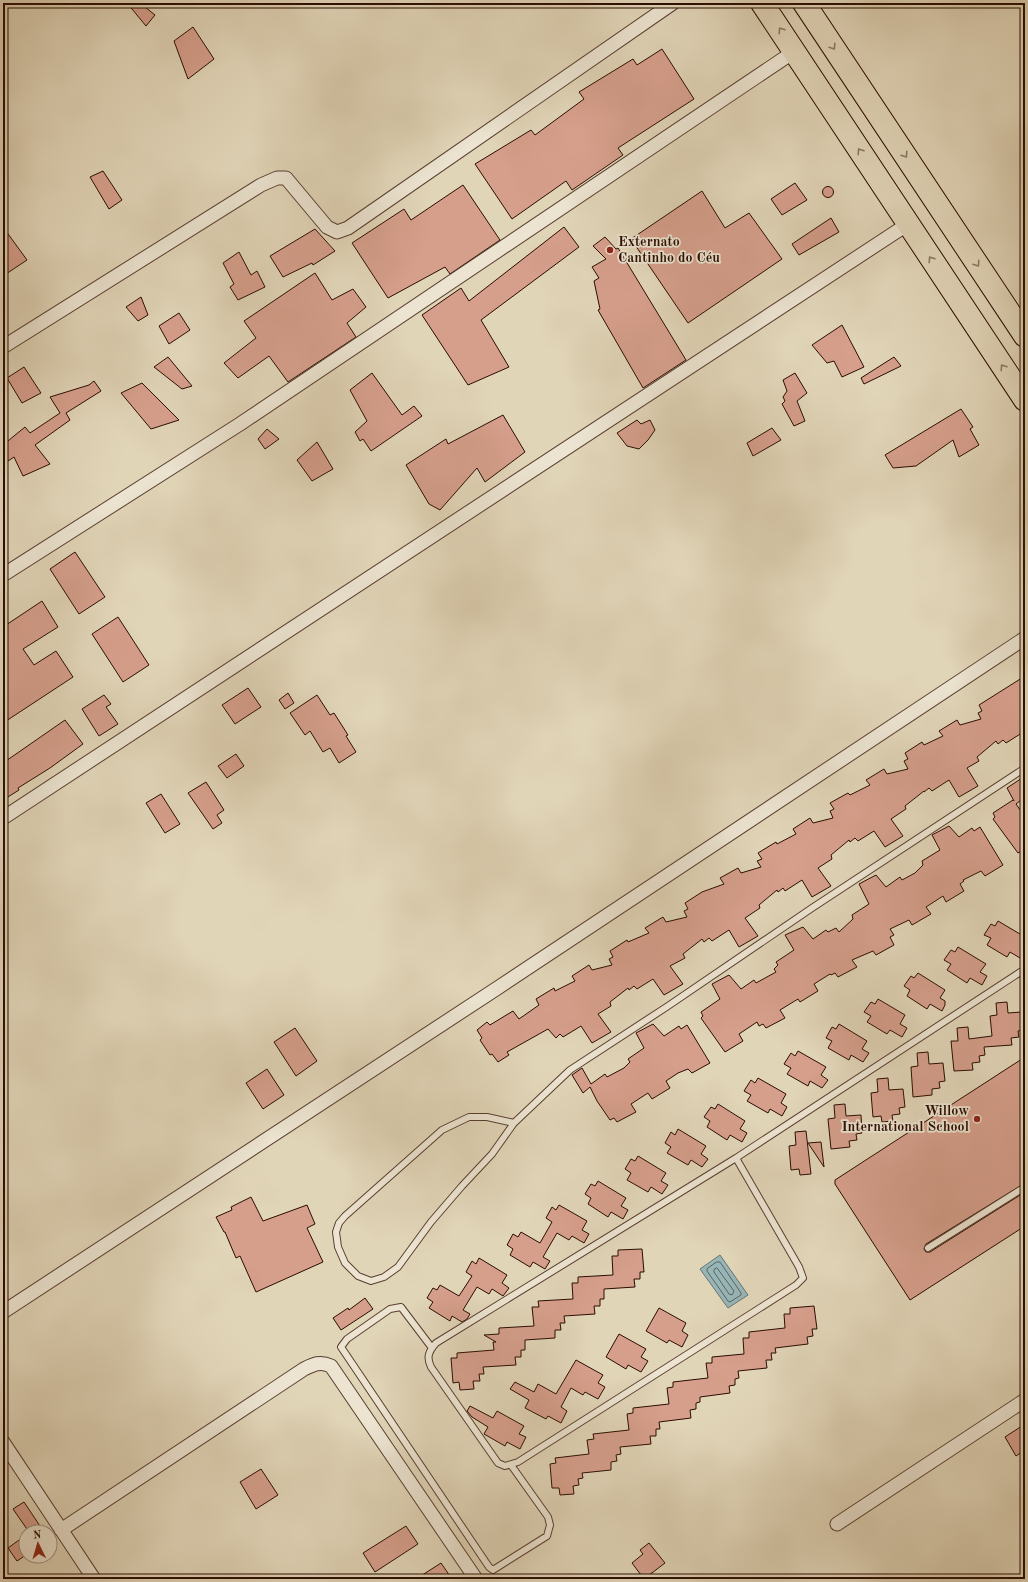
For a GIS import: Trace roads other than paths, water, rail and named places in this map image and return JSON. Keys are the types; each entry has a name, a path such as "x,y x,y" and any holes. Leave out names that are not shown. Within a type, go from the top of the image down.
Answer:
{"highway":[{"path":"762,3 1025,400"},
{"path":"804,3 1025,336"}],"street":[{"path":"3,347 261,185 277,178 286,178 327,227 337,232 348,228 673,3"},
{"path":"3,575 240,424 795,51"},
{"path":"3,818 908,224"},
{"path":"3,1312 490,993 1025,638"},
{"path":"61,1530 304,1369 314,1364 323,1362 331,1366 476,1579"},
{"path":"837,1524 1025,1400"},
{"path":"3,1442 94,1579"}],"lane":[{"path":"514,1123 487,1118 469,1117 442,1130 339,1223 336,1232 338,1247 345,1263 358,1276 371,1280 384,1277 398,1267 436,1216 492,1154 514,1123 570,1070 1025,768"},
{"path":"736,1158 799,1268 803,1278 796,1285 525,1458 511,1466 505,1466 498,1463 431,1367 428,1360 429,1351 436,1343 736,1158 1025,970"},
{"path":"928,1248 1025,1187"},
{"path":"432,1348 401,1307 397,1306 390,1309 347,1339 341,1347 489,1567 493,1570 547,1536 550,1525 548,1517 511,1466"}],"water":[{"path":"720,1255 748,1295 728,1308 700,1269"}],"place":[{"name":"Externato Cantinho do Céu","path":"610,250"},
{"name":"Willow International School","path":"977,1119"}]}
